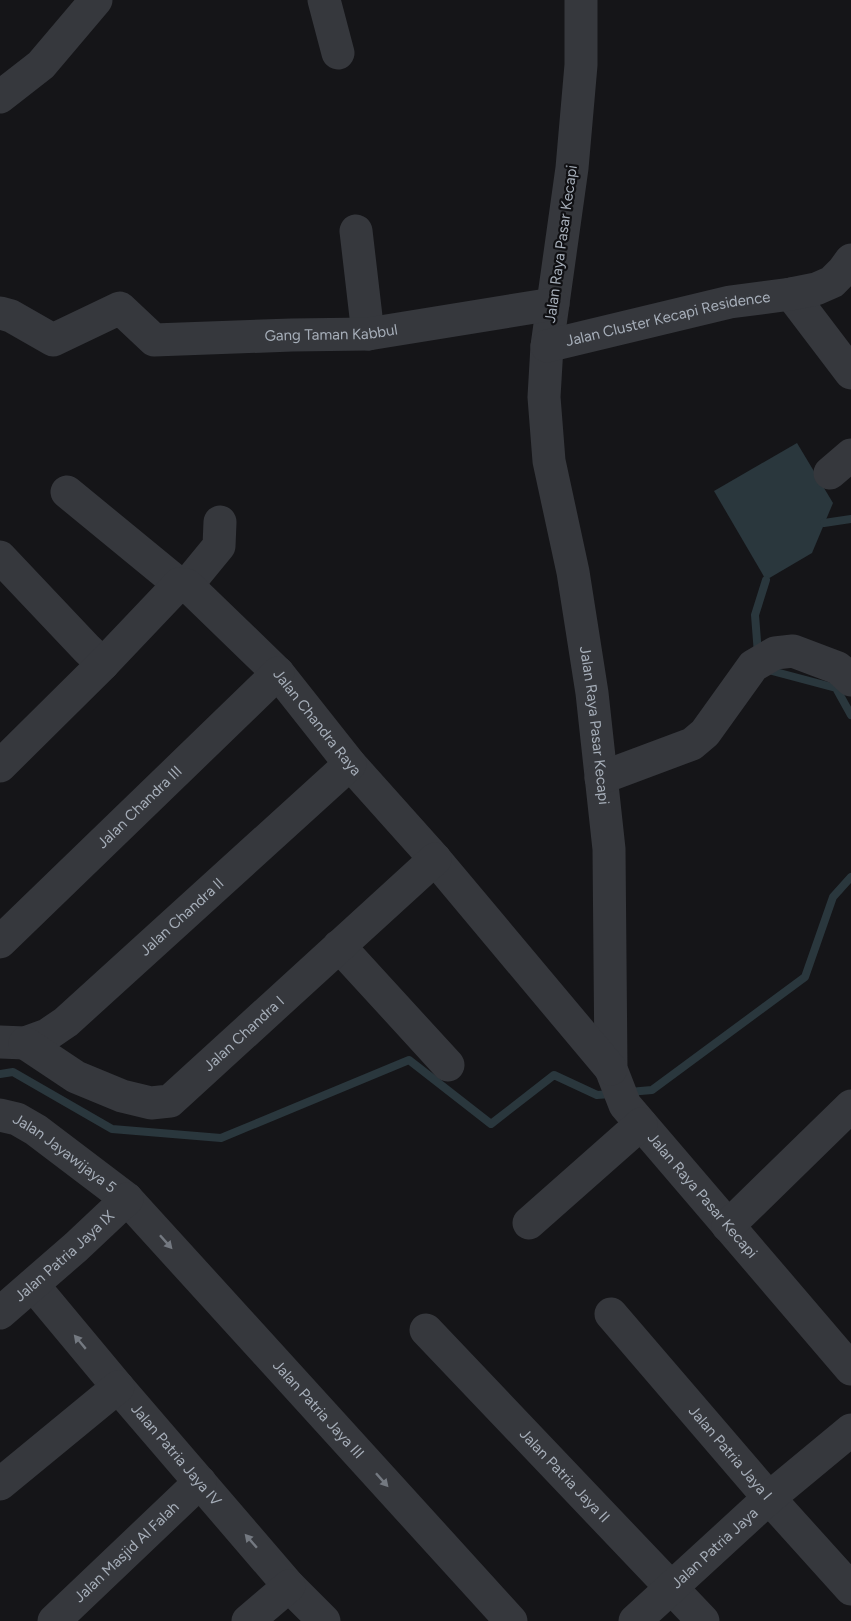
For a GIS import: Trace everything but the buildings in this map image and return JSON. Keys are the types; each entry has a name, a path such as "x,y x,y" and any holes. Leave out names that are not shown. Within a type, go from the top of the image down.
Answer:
{"street":[{"path":"0,97 41,65 96,0"},
{"path":"324,0 338,53"},
{"name":"Jalan Raya Pasar Kecapi","path":"581,0 580,65 572,168 547,346 544,397 549,461 573,572 592,693 609,849 622,1094 728,1226 845,1348"},
{"path":"356,231 368,334"},
{"name":"Jalan Cluster Kecapi Residence","path":"547,346 730,302 816,289 832,282 851,260"},
{"name":"Jalan Cluster Kecapi Residence","path":"791,294 851,373"},
{"name":"Gang Taman Kabbul","path":"0,313 11,316 53,340 120,308 154,340 368,334 553,304"},
{"name":"Jalan Chandra Raya","path":"68,492 183,585 278,673 350,764 435,859 622,1094"},
{"path":"6,749 104,664 183,585 219,546 220,522"},
{"path":"0,557 104,664"},
{"path":"601,778 692,744 705,733 764,660 793,651 838,668 851,680"},
{"name":"Jalan Chandra III","path":"0,942 278,673"},
{"name":"Jalan Chandra II","path":"13,1043 47,1035 66,1022 350,764"},
{"name":"Jalan Chandra I","path":"13,1043 76,1077 122,1096 151,1103 170,1101 435,859"},
{"path":"339,946 448,1065"},
{"path":"529,1222 622,1094"},
{"path":"728,1226 851,1106"},
{"name":"Jalan Jayawijaya 5","path":"0,1115 17,1119 36,1130 127,1198"},
{"name":"Jalan Patria Jaya IX","path":"0,1313 127,1198"},
{"name":"Jalan Patria Jaya III","path":"127,1198 511,1621"},
{"name":"Jalan Patria Jaya IV","path":"33,1285 289,1586 324,1621"},
{"name":"Jalan Patria Jaya I","path":"611,1314 769,1498 851,1589"},
{"name":"Jalan Patria Jaya II","path":"426,1330 703,1621"},
{"path":"0,1484 118,1387"},
{"name":"Jalan Patria Jaya","path":"635,1621 769,1498 851,1430"},
{"name":"Jalan Masjid Al Falah","path":"54,1621 200,1482"},
{"path":"248,1621 289,1586"}],"shaded area":[{"path":"797,443 833,503 812,553 766,580 714,491"}],"waterway":[{"path":"824,523 851,519"},
{"path":"758,654 755,615 766,580"},
{"path":"768,666 772,671 836,688 851,715"},
{"path":"629,1092 652,1090 805,977 833,897 851,877"},
{"path":"0,1074 13,1072 112,1129 221,1138 409,1060 491,1124 554,1075 597,1095 611,1094"}]}
